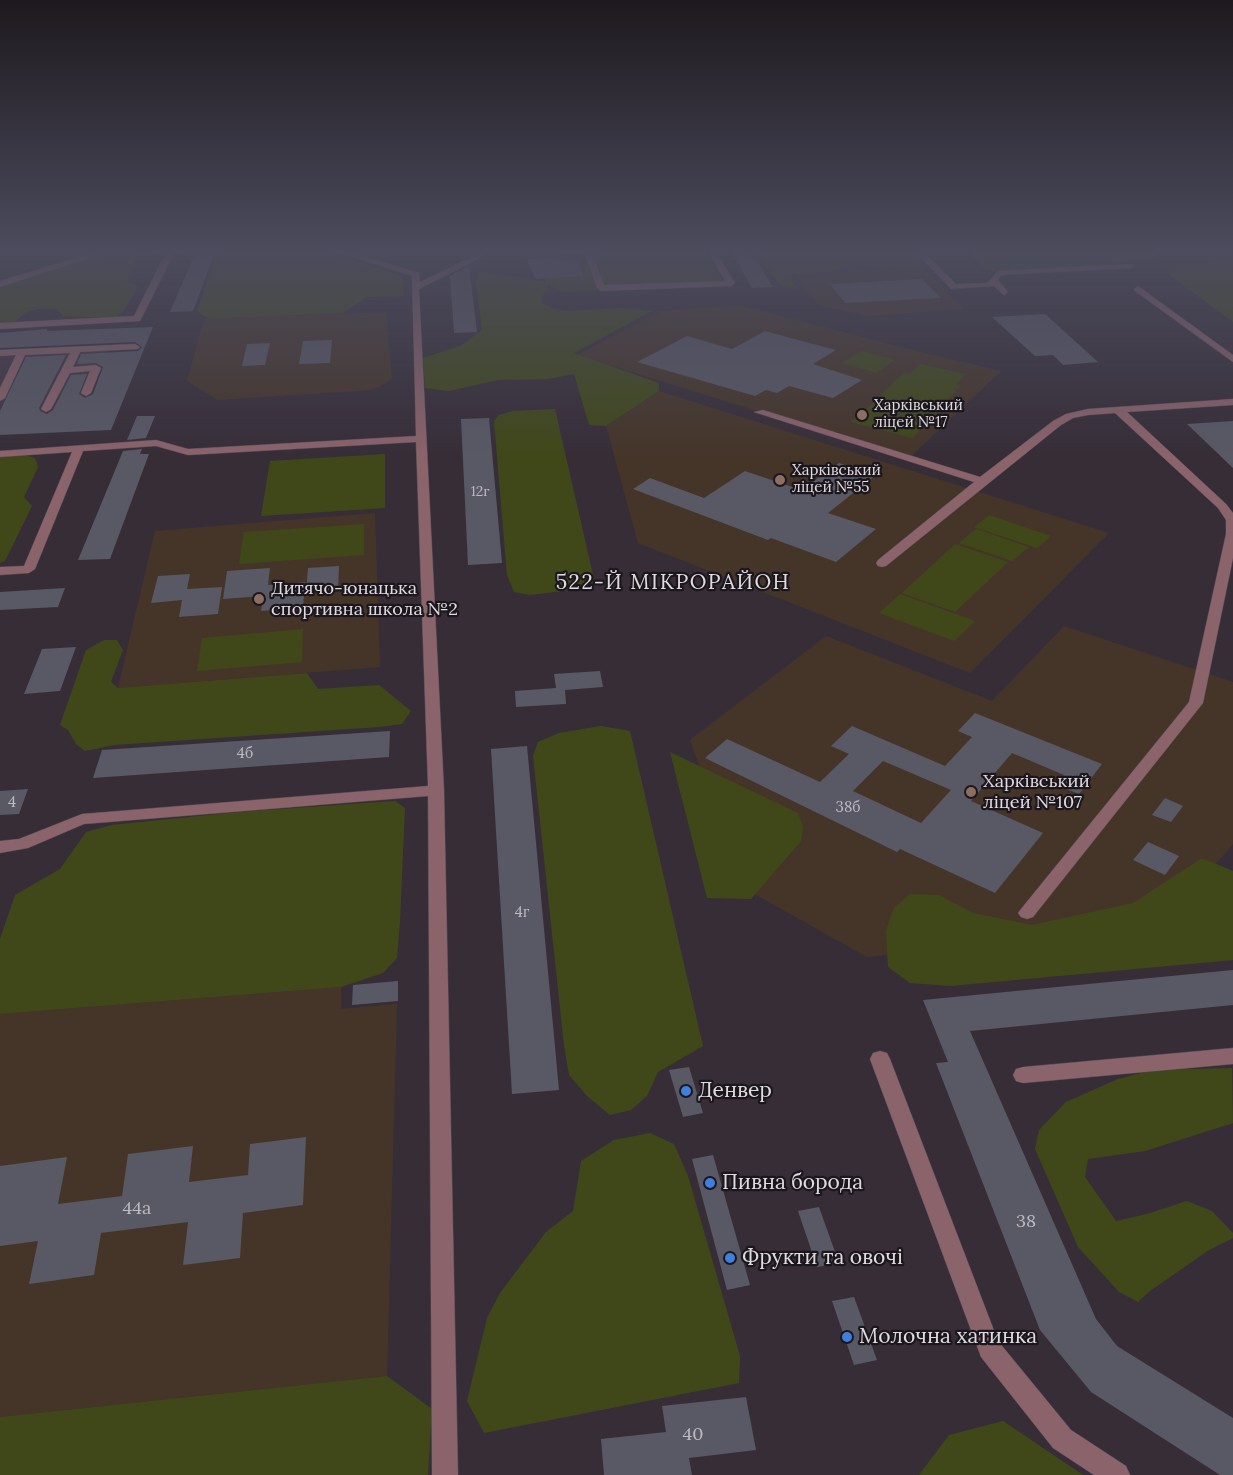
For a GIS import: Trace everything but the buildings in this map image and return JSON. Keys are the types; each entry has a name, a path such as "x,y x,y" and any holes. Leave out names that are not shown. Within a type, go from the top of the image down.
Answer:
{"lane":[{"path":"0,326 121,320"},
{"path":"416,320 436,790 445,1475"},
{"path":"1180,320 1233,359"},
{"path":"0,352 135,347"},
{"path":"46,409 77,349"},
{"path":"0,398 22,352"},
{"path":"66,370 96,368 86,393"},
{"path":"882,563 982,481 1057,423 1070,416 1118,410 1233,402"},
{"path":"1027,913 1196,703 1232,534 1232,520 1222,506 1118,410"},
{"path":"759,412 982,481"},
{"path":"0,454 156,443 188,452 421,439"},
{"path":"0,571 28,569 79,449"},
{"path":"0,847 22,844 82,819 436,790"},
{"path":"1023,1075 1233,1056"},
{"path":"880,1059 989,1349 1062,1439 1117,1475"}],"shaded area":[{"path":"204,320 387,320 392,379 371,390 218,400 187,381"},
{"name":"Харківський ліцей №17","path":"644,320 796,320 1001,371 909,458 577,355"},
{"path":"109,350 82,411 0,415 0,355"},
{"name":"Харківський ліцей №55","path":"659,391 1109,533 970,673 638,543 606,426"},
{"name":"Дитячо-юнацька спортивна школа №2","path":"375,513 380,667 118,688 155,531"},
{"name":"Харківський ліцей №107","path":"1064,626 1233,682 1233,844 1165,923 867,957 742,887 690,740 826,636 992,701"},
{"path":"341,987 341,1009 397,1004 387,1376 0,1417 0,1014"}],"green space":[{"path":"0,320 17,320 14,323 0,324"},
{"path":"481,320 636,320 574,353 659,383 659,391 606,426 589,425 574,374 548,379 498,380 449,391 425,388 423,358 460,346 482,330"},
{"path":"862,351 895,360 876,373 842,363"},
{"path":"920,364 965,374 956,385 960,386 928,423 867,409 903,373 910,374"},
{"path":"555,409 594,579 587,588 530,595 514,592 507,575 494,421 499,415 513,411"},
{"path":"865,409 926,424 912,438 851,422"},
{"path":"385,454 385,508 261,516 270,461"},
{"path":"25,455 35,458 38,467 24,497 32,506 5,561 0,563 0,457"},
{"path":"989,515 1051,536 1037,548 974,527"},
{"path":"364,524 364,555 239,564 244,532"},
{"path":"976,529 1029,547 1012,561 959,543"},
{"path":"955,544 1008,562 955,612 902,593"},
{"path":"900,594 975,621 954,641 879,613"},
{"path":"303,629 302,662 197,671 202,638"},
{"path":"104,640 117,640 123,650 111,682 118,688 307,673 318,689 379,685 411,711 402,724 379,727 114,745 85,751 76,744 68,730 60,725 86,650"},
{"path":"601,726 630,731 703,1046 658,1072 647,1096 631,1110 610,1115 587,1096 569,1075 533,756 538,742 559,733"},
{"path":"670,752 798,813 803,827 801,841 751,899 707,898"},
{"path":"395,801 405,808 400,922 397,958 383,973 341,987 0,1014 0,939 15,895 60,869 86,832 112,825 238,812"},
{"path":"1202,858 1233,871 1233,960 951,986 910,983 888,967 886,931 894,908 910,894 939,895 973,913 1032,925 1133,903"},
{"path":"1232,1068 1233,1123 1145,1151 1088,1159 1085,1177 1116,1221 1187,1201 1212,1211 1233,1233 1233,1238 1209,1250 1138,1302 1119,1292 1078,1247 1035,1149 1039,1130 1066,1102 1118,1079 1153,1070"},
{"path":"650,1133 674,1144 688,1176 740,1356 739,1383 484,1433 467,1401 487,1318 500,1293 546,1232 573,1211 581,1161 614,1140"},
{"path":"387,1376 432,1409 428,1475 0,1475 0,1417"},
{"path":"1003,1421 1083,1475 919,1475 949,1435"}],"place":[{"name":"Харківський ліцей №17","path":"862,415"},
{"name":"Харківський ліцей №55","path":"780,480"},
{"name":"Дитячо-юнацька спортивна школа №2","path":"259,599"},
{"name":"Харківський ліцей №107","path":"971,792"},
{"name":"Денвер","path":"686,1091"},
{"name":"Пивна борода","path":"710,1183"},
{"name":"Фрукти та овочі","path":"730,1258"},
{"name":"Молочна хатинка","path":"847,1337"}],"district":[{"name":"522-Й МІКРОРАЙОН","path":"673,583"}]}
